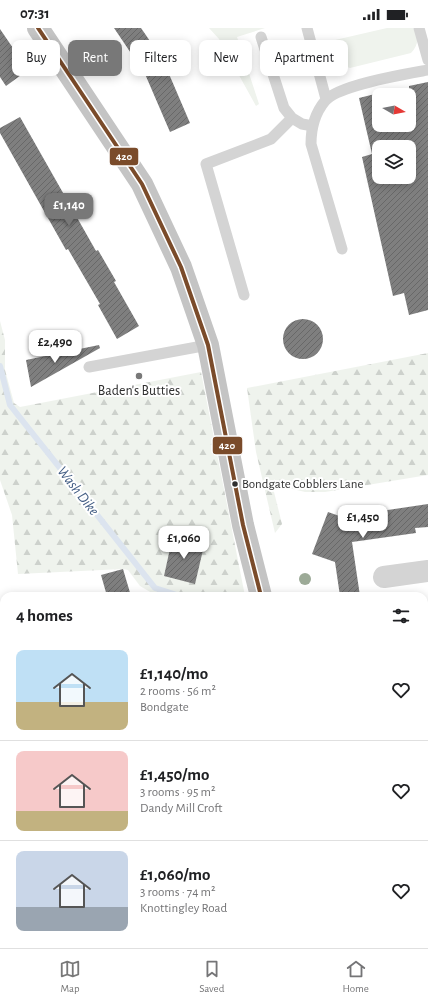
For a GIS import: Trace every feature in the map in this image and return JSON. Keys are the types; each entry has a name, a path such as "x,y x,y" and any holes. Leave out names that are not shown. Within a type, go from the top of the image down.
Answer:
{"highway":[{"path":"38,28 142,184 181,267 208,345 243,524 260,592"}],"street":[{"path":"384,577 428,571"}],"lane":[{"path":"307,28 326,100"},
{"path":"420,28 428,60"},
{"path":"261,37 284,108 292,118 302,124 313,126"},
{"path":"342,249 311,144 311,135 315,117 326,100 350,87 428,70"},
{"path":"244,295 206,164 271,139 292,118"},
{"path":"89,367 208,345"}],"green space":[{"path":"209,28 265,28 237,37 238,40 219,39"},
{"path":"387,28 413,28 417,37 417,44 411,53 350,68 348,67 348,40 335,40"},
{"path":"239,76 250,76 259,104 256,106"},
{"path":"0,321 5,340 5,370 14,403 20,407 201,372 244,592 150,592 140,586 128,570 123,569 18,574 12,515 0,480"},
{"path":"428,353 428,475 325,492 305,492 272,484 282,524 275,533 256,452 247,388"}],"building":[{"path":"114,28 141,28 149,40 130,40 130,52"},
{"path":"0,29 12,47 12,76 20,76 6,86 0,77"},
{"path":"146,76 170,76 190,123 170,132"},
{"path":"428,82 428,310 409,315 404,293 393,296 362,157 372,154 359,98 372,95 372,132 416,132 416,88 409,88 409,86"},
{"path":"20,117 96,251 98,250 116,281 114,282 139,326 117,339 98,305 100,304 68,249 66,250 0,133 0,128"},
{"path":"307,319 314,322 320,328 323,339 322,347 314,356 307,359 299,359 292,356 284,347 283,335 286,328 295,320"},
{"path":"99,345 100,348 31,387 26,360"},
{"path":"428,504 428,527 415,528 416,533 352,542 359,592 339,592 335,562 312,554 328,512 362,524 361,514"},
{"path":"193,534 203,550 195,584 164,576 171,544"},
{"path":"123,569 130,592 106,592 101,575"}],"waterway":[{"name":"Wash Dike","path":"0,366 10,405 155,588 168,592"}],"transit line":[{"name":"420","path":"38,28 142,184 181,267 208,345 243,525 260,592"}],"place":[{"name":"Baden's Butties","path":"139,376"},
{"name":"Bondgate Cobblers Lane","path":"235,484"}]}
